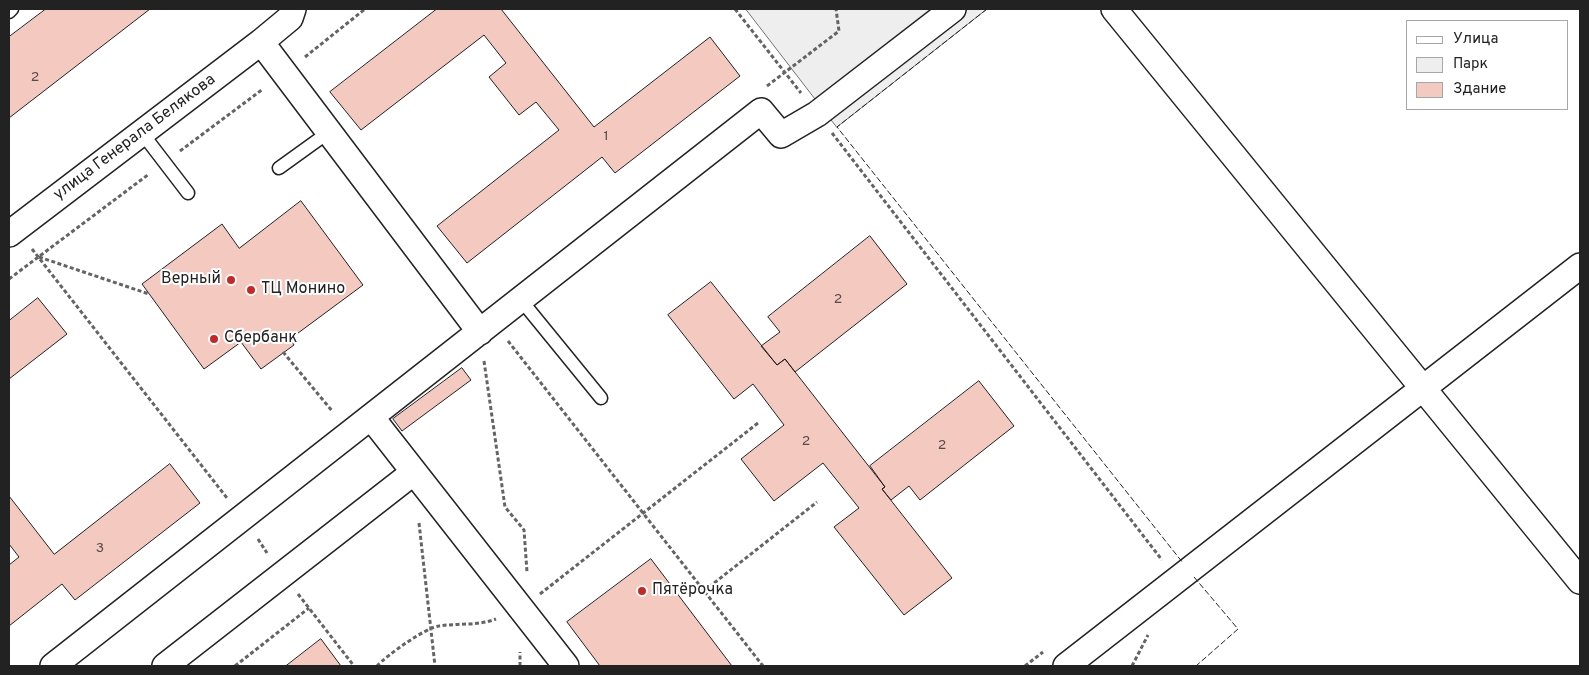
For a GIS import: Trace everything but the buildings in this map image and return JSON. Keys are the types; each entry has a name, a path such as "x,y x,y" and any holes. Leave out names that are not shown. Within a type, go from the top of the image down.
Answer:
{"street":[{"name":"улица Генерала Белякова","path":"12,232 261,42 290,18 293,9"},
{"path":"53,666 761,111 781,135 817,114 953,9"},
{"path":"1114,9 1580,581"},
{"path":"261,42 329,132 380,189 480,332"},
{"path":"1066,666 1422,387 1580,266"},
{"path":"371,417 414,472 525,605 566,666"},
{"path":"165,666 414,472"}],"lane":[{"path":"9,12 12,9"},
{"path":"279,168 329,132"},
{"path":"142,133 188,193"},
{"path":"521,300 601,398"}],"path":[{"path":"735,9 1161,559"},
{"path":"784,72 839,31 836,9"},
{"path":"12,232 38,257 243,518 282,574 354,666"},
{"path":"38,257 149,294"},
{"path":"480,332 505,507 524,530 525,605"},
{"path":"283,352 334,413"},
{"path":"377,666 385,657 436,626 487,622 525,605 758,423"},
{"path":"704,591 818,502"},
{"path":"419,521 435,666"},
{"path":"235,666 309,608"}],"green space":[{"path":"746,9 987,9 837,127"}],"fence":[{"path":"987,9 837,127 1183,563"},
{"path":"1194,577 1238,629 1196,666"}],"place":[{"name":"Верный","path":"231,280"},
{"name":"ТЦ Монино","path":"251,290"},
{"name":"Сбербанк","path":"214,339"},
{"name":"Пятёрочка","path":"642,591"}]}
